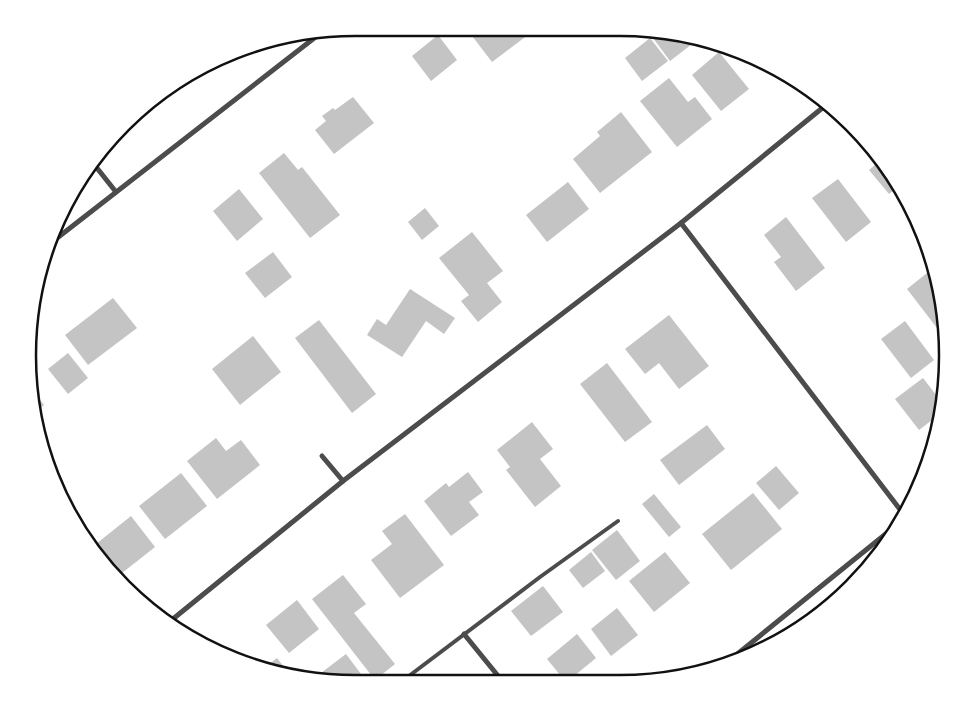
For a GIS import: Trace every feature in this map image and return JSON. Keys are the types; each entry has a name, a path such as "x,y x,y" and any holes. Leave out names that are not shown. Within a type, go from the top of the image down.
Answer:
{"street":[{"path":"60,236 313,39"},
{"path":"174,618 343,481 680,223 822,108"},
{"path":"97,168 116,192"},
{"path":"680,223 899,509"},
{"path":"322,456 343,481"},
{"path":"743,650 882,537"},
{"path":"464,634 497,675"}],"lane":[{"path":"410,675 618,520"}],"building":[{"path":"439,36 457,60 431,81 412,56"},
{"path":"472,36 526,36 492,62"},
{"path":"650,38 668,61 642,81 625,58"},
{"path":"653,38 692,44 670,61"},
{"path":"719,52 749,89 721,111 692,75"},
{"path":"669,78 688,102 695,97 712,119 677,147 640,101"},
{"path":"353,97 374,123 334,154 315,130 326,121 322,116 333,108 335,110"},
{"path":"621,112 652,152 600,193 573,159 600,136 597,132"},
{"path":"284,153 298,170 302,167 340,215 310,238 259,173"},
{"path":"875,165 893,191 889,194 869,170"},
{"path":"838,179 871,222 846,242 812,198"},
{"path":"568,182 589,209 547,242 526,215"},
{"path":"239,189 263,219 237,241 213,211"},
{"path":"425,208 439,226 422,240 408,222"},
{"path":"786,217 825,268 796,291 774,262 781,257 764,235"},
{"path":"472,232 503,271 487,283 502,302 478,322 461,301 469,295 439,258"},
{"path":"273,252 292,277 265,298 245,273"},
{"path":"927,273 933,293 937,328 937,328 907,289"},
{"path":"410,289 455,318 444,334 426,321 402,357 367,335 377,319 386,325"},
{"path":"113,298 137,328 88,365 65,335"},
{"path":"669,315 709,366 679,389 659,363 645,374 625,349"},
{"path":"319,320 376,394 352,413 295,338"},
{"path":"905,321 934,360 911,378 881,339"},
{"path":"253,336 281,372 240,405 212,369"},
{"path":"68,353 88,378 68,394 48,369"},
{"path":"607,363 652,422 625,442 580,384"},
{"path":"923,378 936,395 933,419 919,430 895,399"},
{"path":"39,399 44,405 41,408"},
{"path":"532,422 553,449 540,459 561,486 535,507 506,470 510,467 497,450"},
{"path":"707,425 725,449 679,485 660,460"},
{"path":"216,438 226,451 241,440 260,465 217,499 187,461"},
{"path":"776,466 799,493 779,510 756,483"},
{"path":"468,472 483,492 469,502 479,515 451,536 424,501 446,483 449,487"},
{"path":"181,473 207,506 165,539 139,506"},
{"path":"753,493 782,529 731,570 702,534"},
{"path":"654,494 681,527 669,537 642,504"},
{"path":"405,514 444,565 400,598 371,560 392,544 382,531"},
{"path":"131,516 155,547 122,573 97,543"},
{"path":"617,530 640,561 616,580 592,550"},
{"path":"591,552 605,571 583,588 569,570"},
{"path":"665,552 690,583 654,612 629,581"},
{"path":"343,575 366,604 354,613 395,664 381,675 371,675 312,599"},
{"path":"543,586 563,612 531,636 511,611"},
{"path":"297,600 319,629 289,653 266,625"},
{"path":"617,608 638,635 611,656 591,629"},
{"path":"577,634 596,658 575,675 560,675 547,659"},
{"path":"346,654 362,675 335,674 321,673"},
{"path":"277,658 284,667 273,664 270,663"}]}
